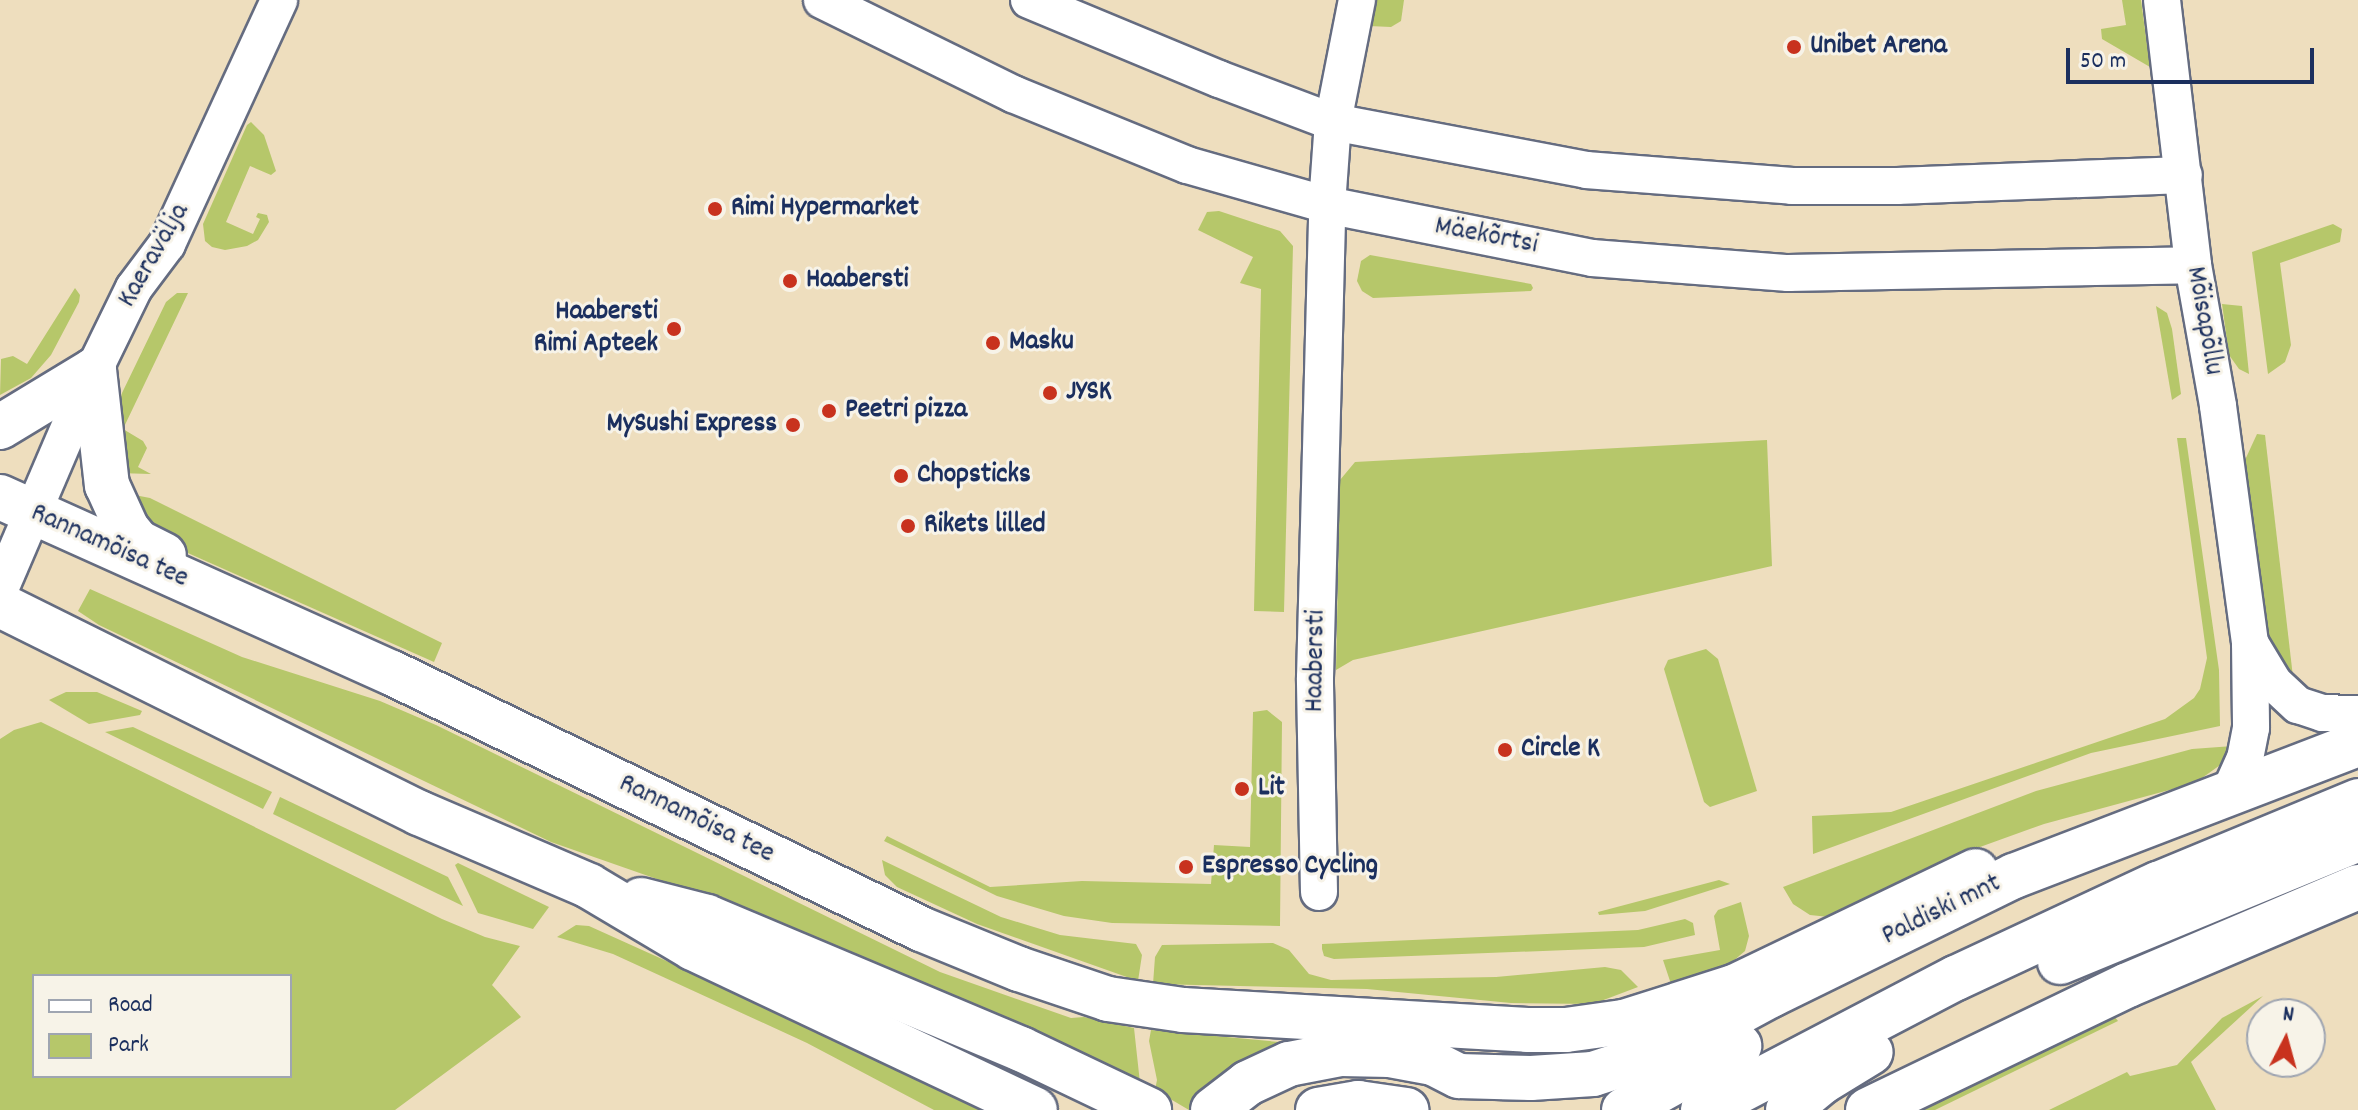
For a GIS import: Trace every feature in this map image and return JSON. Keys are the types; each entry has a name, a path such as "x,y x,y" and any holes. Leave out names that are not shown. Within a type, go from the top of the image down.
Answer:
{"main road":[{"path":"0,427 94,370 107,485 118,514 138,542 191,569 213,593"},
{"name":"Rannamõisa tee","path":"11,515 213,593 392,673 921,929 1019,969 1108,999 1183,1010 1566,1030 1624,1022 1734,987 1990,864 2107,841"},
{"path":"0,605 419,813 589,886 693,948 1035,1110"},
{"name":"Paldiski mnt","path":"1459,1076 1531,1078 1593,1074 1673,1048 1936,912 2014,876 2358,744"},
{"path":"1703,1110 1956,978 2158,884 2358,801"},
{"path":"1788,1110 1822,1082 1895,1039 2089,949 2358,839"},
{"path":"1624,1110 1754,1037 1799,1005 2007,903 2107,841"},
{"path":"589,886 707,917 1021,1049 1149,1110"},
{"path":"1868,1110 2128,985 2358,887"},
{"path":"1425,1021 1472,1038 1531,1078 1561,1110"},
{"path":"1213,1110 1248,1083 1289,1064 1341,1054 1390,1055 1433,1063 1459,1076 1482,1093 1496,1110"},
{"path":"1318,1110 1358,1103 1406,1110"}],"street":[{"name":"Kaeravälja","path":"0,589 11,515 94,370 134,288 167,244 279,0"},
{"name":"Mäekõrtsi","path":"822,0 1013,94 1187,165 1327,205 1592,258 1788,273 2193,265"},
{"path":"1029,0 1219,79 1333,122 1586,170 1703,181 1897,186 2184,175"},
{"name":"Haabersti","path":"1319,892 1315,678 1327,205 1333,122 1357,0"},
{"name":"Mõisapõllu","path":"2162,0 2193,265 2218,406 2250,642 2251,728 2245,758 2228,796"},
{"name":"Mõisapõllu","path":"2250,642 2274,683 2298,705 2323,713 2358,714"}],"green space":[{"path":"1374,0 1404,0 1401,21 1391,27 1369,26"},
{"path":"2122,0 2141,0 2150,67 2102,39 2101,29 2126,25"},
{"path":"251,122 264,135 276,171 271,175 250,166 226,222 253,234 260,219 256,217 258,213 267,215 269,222 258,240 247,246 225,250 212,247 205,241 203,224"},
{"path":"1219,211 1280,231 1293,246 1284,612 1254,611 1261,289 1240,283 1253,257 1198,230 1207,212"},
{"path":"2333,224 2342,229 2340,242 2280,263 2291,345 2285,362 2268,374 2252,252"},
{"path":"1370,255 1531,284 1533,288 1531,291 1373,298 1362,291 1357,281 1361,261"},
{"path":"75,288 80,295 79,302 51,355 31,378 0,395 1,359 13,356 27,364"},
{"path":"177,293 188,293 123,429 143,441 147,448 138,467 151,474 117,473 117,411 122,393 166,302"},
{"path":"2222,304 2242,306 2249,374 2239,369 2229,355"},
{"path":"2156,306 2167,313 2172,329 2181,394 2172,400"},
{"path":"2257,434 2265,435 2293,677 2276,653 2264,624 2245,460"},
{"path":"2177,438 2186,438 2219,670 2220,726 2091,753 1813,854 1812,816 1891,812 2165,719 2194,698 2200,689 2207,658"},
{"path":"1767,440 1772,566 1353,660 1336,670 1340,480 1355,462"},
{"path":"124,493 150,498 442,643 434,662 163,542"},
{"path":"90,589 242,657 380,701 436,725 940,972 1071,1018 1084,1017 1134,1028 1140,1083 714,899 551,842 99,625 78,611"},
{"path":"1706,649 1718,659 1757,791 1710,807 1704,802 1664,669 1668,660"},
{"path":"66,692 97,692 142,711 140,715 89,724 49,700"},
{"path":"1267,710 1282,722 1280,926 1112,923 1064,916 997,896 884,841 887,836 990,887 1082,881 1211,884 1214,845 1250,847 1253,712"},
{"path":"41,722 442,919 485,937 520,946 492,985 521,1017 395,1110 0,1110 0,739 14,730"},
{"path":"133,727 272,792 263,809 105,732"},
{"path":"2233,746 2223,763 2195,783 2044,824 1980,847 1934,865 1829,917 1810,915 1793,904 1783,887 2036,791 2192,749"},
{"path":"280,797 448,877 463,906 273,814"},
{"path":"882,860 1001,917 1060,935 1136,944 1142,955 1138,981 977,924 897,887 885,875"},
{"path":"458,863 549,907 533,929 478,913 455,865"},
{"path":"1719,880 1730,884 1645,911 1599,915 1598,912"},
{"path":"1741,902 1749,936 1745,951 1711,973 1671,984 1663,960 1720,950 1714,916 1718,910"},
{"path":"1685,919 1693,923 1695,935 1644,947 1334,959 1324,956 1322,949 1322,944 1638,930"},
{"path":"576,925 589,926 996,1110 934,1110 807,1043 613,954 557,937"},
{"path":"1273,943 1289,950 1309,974 1331,980 1496,977 1605,967 1621,970 1638,987 1593,1004 1511,1003 1367,989 1153,984 1155,957 1162,945"},
{"path":"2095,991 2118,1021 1935,1110 1854,1110"},
{"path":"2246,1005 2246,1012 2191,1062 2216,1110 2049,1110 2127,1072 2130,1076 2177,1065 2222,1018"},
{"path":"1151,1030 1279,1042 1289,1048 1189,1110 1155,1090 1157,1080 1149,1041"}],"place":[{"name":"Unibet Arena","path":"1794,47"},
{"name":"Rimi Hypermarket","path":"715,209"},
{"name":"Haabersti","path":"790,281"},
{"name":"Haabersti Rimi Apteek","path":"674,329"},
{"name":"Masku","path":"993,343"},
{"name":"JYSK","path":"1050,393"},
{"name":"Peetri pizza","path":"829,411"},
{"name":"MySushi Express","path":"793,425"},
{"name":"Chopsticks","path":"901,476"},
{"name":"Rikets lilled","path":"908,526"},
{"name":"Circle K","path":"1505,750"},
{"name":"Lit","path":"1242,789"},
{"name":"Espresso Cycling","path":"1186,867"}]}
